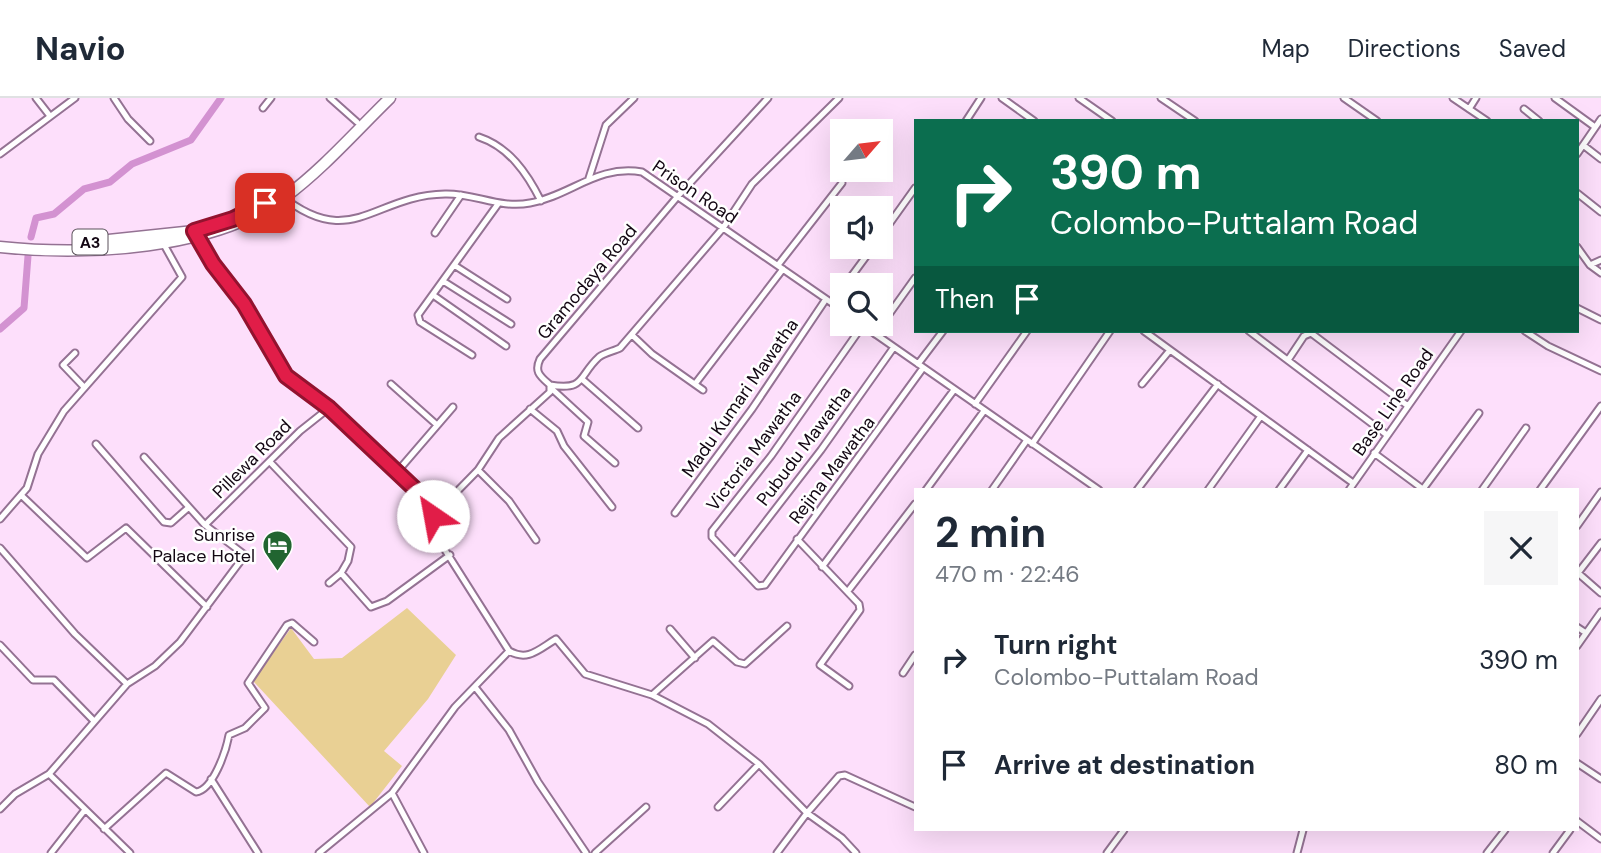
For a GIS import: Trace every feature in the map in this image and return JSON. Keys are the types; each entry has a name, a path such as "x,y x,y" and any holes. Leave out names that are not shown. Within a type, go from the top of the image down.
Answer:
{"highway":[{"name":"A3","path":"282,196 383,98"},
{"name":"A3","path":"0,247 58,250 196,234 282,196 390,98"},
{"name":"A3","path":"0,241 57,244 161,238"}],"street":[{"path":"36,98 50,116"},
{"path":"0,154 75,98"},
{"path":"114,98 128,118 150,141"},
{"path":"263,108 271,98"},
{"path":"330,98 357,122"},
{"path":"589,178 606,125 634,98"},
{"path":"678,196 768,98"},
{"path":"433,516 478,470 499,438 551,387 571,387 583,380 600,356 620,348 723,228 752,184 839,98"},
{"path":"967,119 981,98"},
{"path":"1002,98 1031,119"},
{"path":"1079,98 1109,119"},
{"path":"1161,98 1192,119"},
{"path":"1343,98 1374,119"},
{"path":"1453,98 1484,119"},
{"path":"1469,109 1476,98"},
{"path":"1555,98 1595,127"},
{"path":"1524,109 1536,119"},
{"path":"1181,119 1184,114"},
{"path":"1579,150 1601,119"},
{"path":"479,137 496,142 506,151 532,183 541,201"},
{"path":"1583,145 1601,159"},
{"name":"Prison Road","path":"282,196 309,215 337,222 373,215 418,196 461,195 498,204 518,205 541,201 589,178 622,169 642,172 830,302"},
{"path":"695,384 842,183"},
{"path":"893,219 914,189"},
{"path":"435,233 461,195"},
{"path":"1579,195 1601,212"},
{"name":"Gramodaya Road","path":"551,387 538,374 536,367 540,359 678,196"},
{"path":"472,355 420,322 418,315 498,204"},
{"path":"196,234 244,304 286,376 329,408 434,507 433,516 438,539 509,651 519,657 527,656 556,639 585,674 652,695 708,724 758,764 807,813 842,838 856,853"},
{"path":"0,519 27,488 38,454 83,386 182,277 161,238"},
{"path":"1579,250 1590,265 1601,273"},
{"path":"1590,265 1601,260"},
{"path":"454,265 507,299"},
{"path":"893,309 914,279"},
{"path":"443,281 511,324"},
{"path":"432,295 506,346"},
{"name":"Madu Kumari Mawatha","path":"675,513 752,409 826,299"},
{"path":"1579,309 1601,320"},
{"name":"Rejina Mawatha","path":"761,587 942,333"},
{"path":"975,404 1026,333"},
{"path":"994,488 1109,333"},
{"path":"1147,333 1353,483"},
{"path":"1253,333 1387,435"},
{"path":"1288,360 1304,336 1311,333 1408,406"},
{"name":"Base Line Road","path":"1350,488 1460,333"},
{"path":"1528,333 1548,346 1601,371"},
{"path":"632,335 652,354 703,390"},
{"name":"Victoria Mawatha","path":"761,587 712,537 712,531 771,456 854,336"},
{"path":"878,336 1096,488"},
{"name":"Pubudu Mawatha","path":"736,560 821,450 894,347"},
{"path":"1142,384 1170,350"},
{"path":"75,353 63,365 83,386"},
{"path":"583,380 638,428"},
{"path":"391,384 437,425"},
{"path":"1139,488 1218,384"},
{"path":"551,387 588,422 583,436 615,463"},
{"path":"822,567 954,390"},
{"path":"1542,488 1601,406"},
{"path":"397,472 453,407"},
{"name":"Pillewa Road","path":"205,525 300,431 329,408"},
{"path":"530,409 556,431 564,446 612,507"},
{"path":"927,488 984,411"},
{"path":"1424,488 1479,413"},
{"path":"1209,488 1261,416"},
{"path":"1483,488 1526,428"},
{"path":"96,444 164,522 171,523 188,508"},
{"path":"1280,488 1308,450"},
{"path":"1374,453 1420,488"},
{"path":"0,809 15,794 49,774 93,720 127,684 155,666 207,607 245,555 205,525 144,457"},
{"path":"270,461 351,547 348,561 341,573 329,583"},
{"path":"478,470 509,501 536,540"},
{"path":"1409,488 1413,482"},
{"path":"1087,488 1090,483"},
{"path":"1579,523 1601,493"},
{"path":"21,495 88,558 126,528 207,607"},
{"path":"848,591 914,505"},
{"path":"797,539 859,604 860,610 820,665 849,686"},
{"path":"1579,572 1601,543"},
{"path":"0,548 75,634 127,684"},
{"path":"341,573 371,607 387,601 450,555"},
{"path":"1579,574 1601,593"},
{"path":"1579,643 1601,612"},
{"path":"104,829 166,774 196,792 205,789 226,754 229,735 245,728 265,708 248,683 287,625 292,623 314,642"},
{"path":"652,695 713,641 737,662 745,664 787,626"},
{"path":"1579,628 1586,633"},
{"path":"670,629 695,658"},
{"path":"0,645 33,680 54,680 93,720"},
{"path":"319,853 392,793 455,707 509,651"},
{"path":"903,673 914,656"},
{"path":"475,687 509,730 538,782 586,853"},
{"path":"1579,731 1601,699"},
{"path":"718,807 758,764"},
{"path":"1579,764 1601,779"},
{"path":"49,774 130,853"},
{"path":"788,853 779,850 839,776 845,775 914,807"},
{"path":"211,779 258,853"},
{"path":"392,793 423,853"},
{"path":"595,853 646,807"},
{"path":"51,853 84,811"},
{"path":"1579,822 1601,839"},
{"path":"1107,853 1123,831"},
{"path":"1297,853 1303,831"},
{"path":"1487,853 1504,831"},
{"path":"1553,853 1569,831"}],"shaded area":[{"path":"407,608 456,655 428,699 384,751 402,766 370,807 253,681 291,628 314,659 342,658"}],"waterway":[{"path":"31,237 36,218 54,214 84,189 110,182 132,164 191,140 221,98"},
{"path":"0,329 24,308 28,256"}],"place":[{"name":"Sunrise Palace Hotel","path":"278,572"}],"route":[{"path":"265,203 246,214 194,231 213,264 244,304 286,376 329,408 434,507 433,516"}]}
